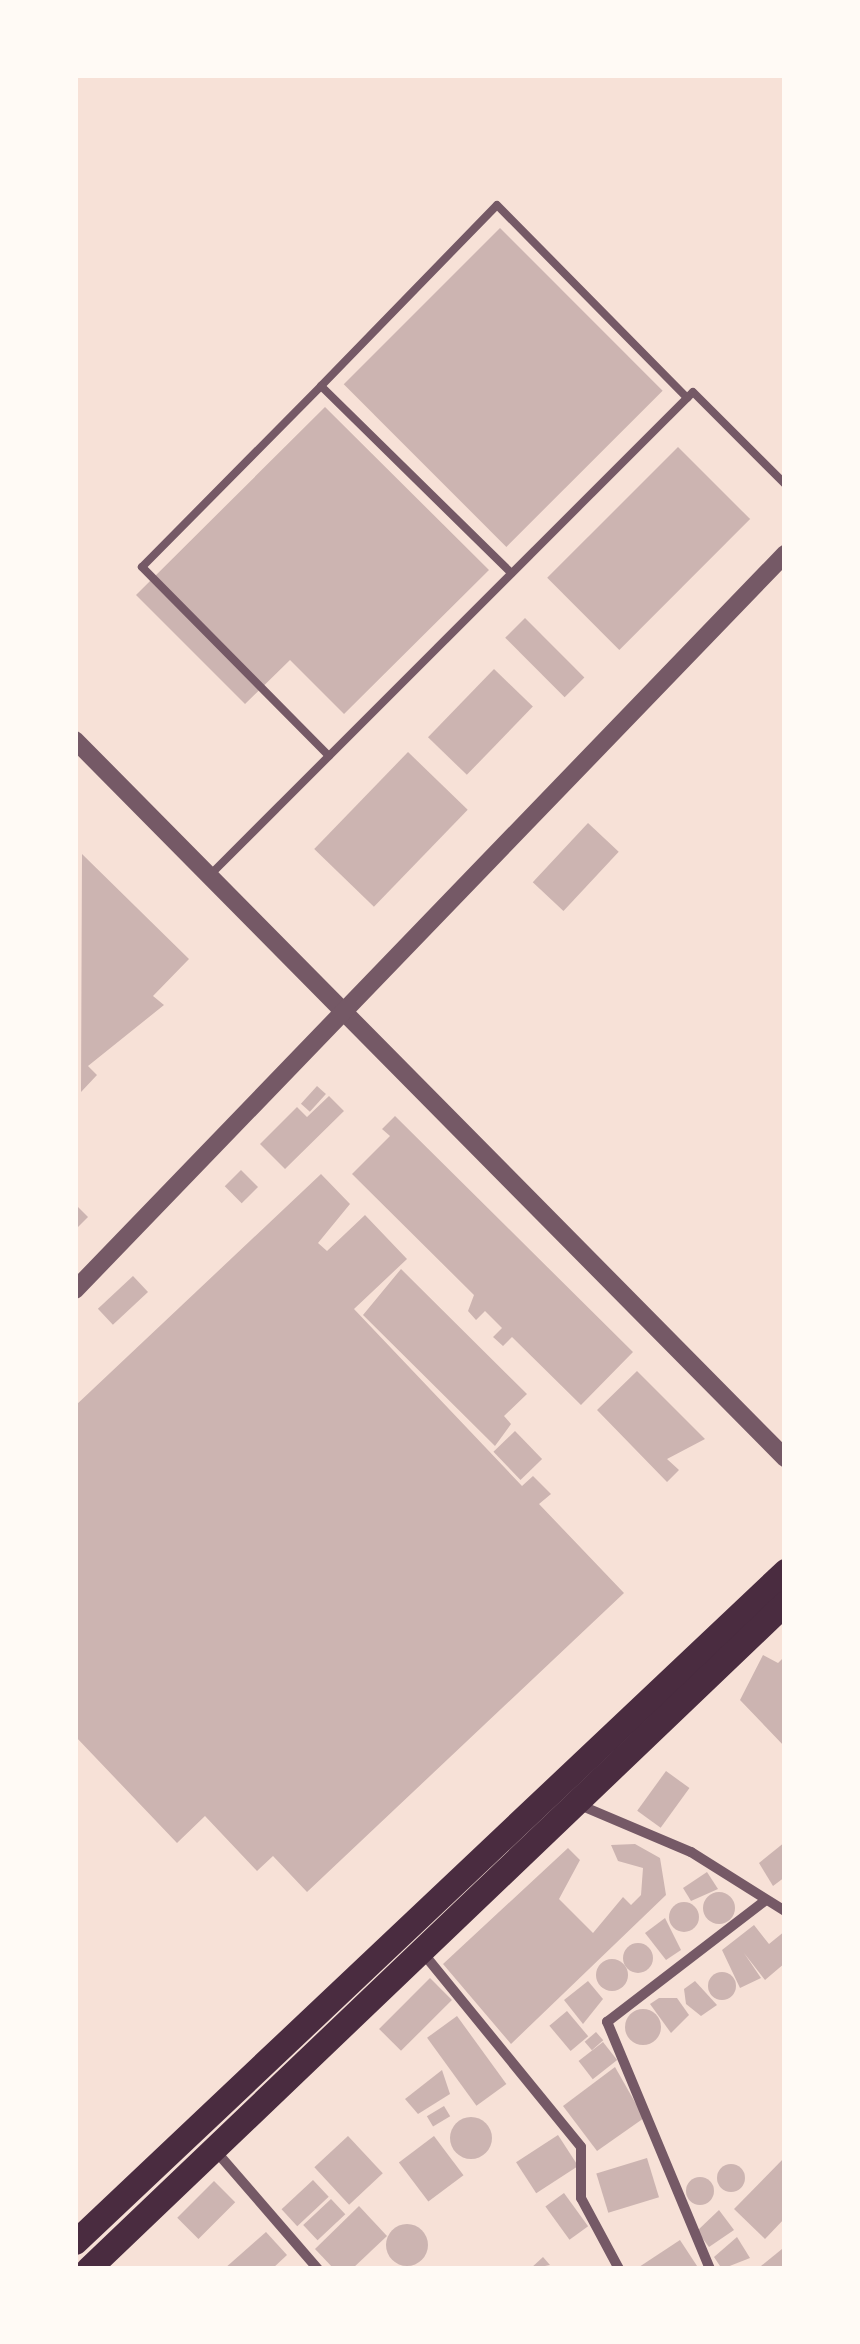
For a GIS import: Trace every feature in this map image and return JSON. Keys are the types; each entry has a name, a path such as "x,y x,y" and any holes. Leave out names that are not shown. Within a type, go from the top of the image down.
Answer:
{"highway":[{"path":"75,2242 785,1572"},
{"path":"88,2269 785,1603"}],"street":[{"path":"75,1290 785,554"},
{"path":"75,740 785,1458"},
{"path":"574,1802 691,1852 785,1911"},
{"path":"710,2269 607,2022 766,1900"},
{"path":"423,1953 581,2147 580,2198 619,2269"},
{"path":"214,2148 318,2269"}],"lane":[{"path":"329,756 142,567 498,205 687,398"},
{"path":"321,386 511,574"},
{"path":"208,876 693,392 785,484"}],"building":[{"path":"500,228 663,391 506,547 344,384"},
{"path":"325,407 489,570 344,714 290,660 245,704 136,595"},
{"path":"678,447 750,519 619,650 547,578"},
{"path":"525,618 584,677 565,697 505,638"},
{"path":"494,669 533,707 467,775 428,737"},
{"path":"408,752 468,810 374,907 314,849"},
{"path":"588,823 619,852 563,911 533,882"},
{"path":"82,854 189,959 153,996 164,1005 88,1066 97,1075 81,1092"},
{"path":"317,1086 326,1094 310,1112 301,1104"},
{"path":"329,1096 344,1111 285,1169 260,1144 297,1107 307,1117"},
{"path":"395,1116 633,1352 581,1405 512,1337 503,1346 493,1337 502,1328 485,1311 476,1320 468,1311 474,1295 352,1174 390,1136 382,1129"},
{"path":"241,1170 258,1187 242,1203 225,1186"},
{"path":"321,1174 350,1204 318,1243 327,1251 365,1215 407,1259 354,1309 522,1486 533,1476 551,1494 539,1504 624,1593 307,1892 273,1856 257,1871 205,1816 177,1843 75,1736 75,1406"},
{"path":"75,1204 88,1217 75,1230"},
{"path":"401,1269 527,1394 504,1416 511,1424 495,1446 363,1315"},
{"path":"133,1276 148,1292 113,1325 98,1309"},
{"path":"637,1371 705,1439 667,1459 679,1470 667,1482 597,1410"},
{"path":"515,1431 542,1459 521,1480 493,1452"},
{"path":"763,1655 778,1663 785,1656 785,1747 740,1700"},
{"path":"666,1771 689,1788 661,1828 637,1811"},
{"path":"785,1842 785,1877 773,1886 759,1863"},
{"path":"635,1844 660,1858 666,1895 511,2044 443,1964 568,1848 580,1860 559,1899 593,1933 623,1897 631,1905 641,1895 643,1868 618,1861 611,1845"},
{"path":"707,1872 718,1889 691,1901 683,1888"},
{"path":"719,1892 730,1897 735,1908 730,1919 719,1924 708,1919 703,1908 708,1897"},
{"path":"684,1902 695,1906 699,1917 695,1928 684,1932 673,1928 669,1917 673,1906"},
{"path":"665,1918 681,1950 666,1960 645,1933"},
{"path":"754,1925 769,1944 785,1931 785,1963 765,1980 744,1953 761,1978 740,1988 722,1950"},
{"path":"638,1943 649,1947 653,1958 649,1969 638,1973 627,1969 623,1958 627,1947"},
{"path":"612,1959 624,1963 628,1975 624,1987 612,1991 600,1987 596,1975 600,1963"},
{"path":"722,1972 732,1976 736,1986 732,1996 722,2000 712,1996 708,1986 712,1976"},
{"path":"430,1978 452,2000 401,2051 379,2029"},
{"path":"588,1981 603,1999 583,2024 564,2000"},
{"path":"695,1981 717,2005 701,2016 686,2004 684,1989"},
{"path":"659,1998 677,1998 689,2015 671,2033 650,2004"},
{"path":"643,2009 656,2014 661,2027 656,2040 643,2045 630,2040 625,2027 630,2014"},
{"path":"567,2011 588,2036 571,2051 549,2026"},
{"path":"457,2016 506,2084 476,2106 427,2038"},
{"path":"596,2032 603,2040 592,2050 585,2042"},
{"path":"603,2042 617,2060 593,2079 579,2061"},
{"path":"615,2067 644,2118 597,2151 563,2106"},
{"path":"442,2070 450,2094 418,2114 405,2099"},
{"path":"444,2106 450,2116 433,2127 427,2116"},
{"path":"471,2117 486,2123 492,2138 486,2153 471,2159 456,2153 450,2138 456,2123"},
{"path":"558,2135 578,2166 536,2193 516,2162"},
{"path":"348,2136 383,2173 349,2205 314,2167"},
{"path":"434,2136 463,2175 428,2202 399,2162"},
{"path":"785,2157 785,2218 765,2239 734,2209"},
{"path":"647,2158 659,2197 608,2213 596,2173"},
{"path":"731,2164 741,2168 745,2178 741,2188 731,2192 721,2188 717,2178 721,2168"},
{"path":"700,2177 710,2181 714,2191 710,2201 700,2205 690,2201 686,2191 690,2181"},
{"path":"313,2180 329,2197 297,2226 282,2209"},
{"path":"214,2181 235,2202 198,2239 177,2218"},
{"path":"564,2193 588,2226 569,2240 545,2207"},
{"path":"331,2199 345,2214 318,2240 303,2225"},
{"path":"359,2206 387,2236 352,2269 334,2269 315,2249"},
{"path":"719,2210 734,2230 709,2247 697,2231"},
{"path":"407,2224 422,2230 428,2245 422,2260 407,2266 392,2260 386,2245 392,2230"},
{"path":"266,2232 287,2255 272,2269 224,2269"},
{"path":"737,2237 750,2258 722,2269 714,2257"},
{"path":"680,2240 699,2269 636,2269"},
{"path":"782,2249 785,2269 761,2266"},
{"path":"543,2257 550,2265 530,2269"}]}
